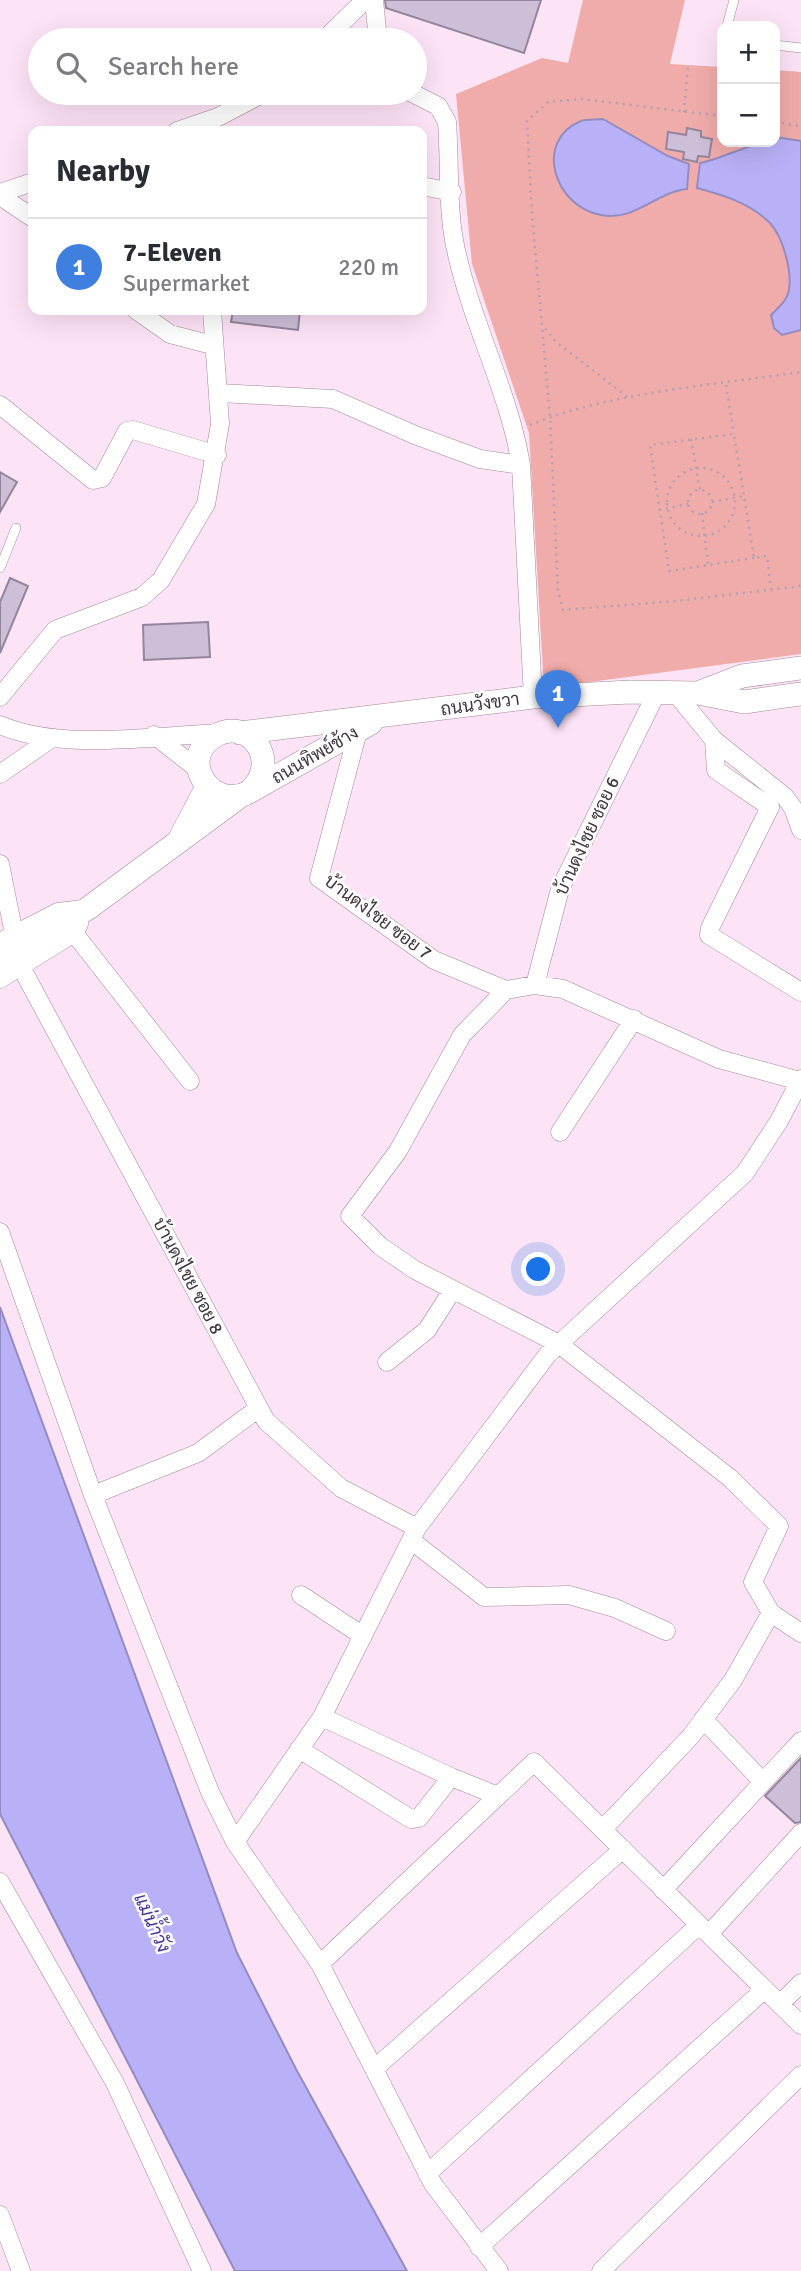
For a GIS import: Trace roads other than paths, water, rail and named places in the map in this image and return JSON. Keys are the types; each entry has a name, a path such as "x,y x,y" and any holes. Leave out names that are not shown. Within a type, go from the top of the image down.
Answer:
{"street":[{"path":"336,28 365,0"},
{"path":"374,0 376,28"},
{"path":"427,100 438,106 447,122 455,248 487,358 516,430 522,465 533,697"},
{"path":"216,124 245,105"},
{"path":"0,195 28,184"},
{"path":"427,187 452,192"},
{"path":"0,195 28,215"},
{"path":"143,315 170,334 212,345"},
{"path":"0,696 55,630 142,597 154,589 206,504 217,455 220,393 212,345 212,315"},
{"path":"220,393 333,399 480,460 522,465"},
{"path":"0,405 93,480 102,478 127,431 133,430 217,455"},
{"name":"ถนนวังขวา","path":"155,735 232,733 380,718 533,697 630,692 677,694 742,676 801,668"},
{"path":"677,694 744,702 801,694"},
{"path":"677,694 714,740 785,797 793,808 801,830"},
{"name":"บ้านดงไชย ซอย 6","path":"535,985 560,889 677,694"},
{"name":"ถนนทิพย์ช้าง","path":"10,951 87,909 244,795 380,718"},
{"path":"0,725 15,732 52,738 155,735 203,779 216,794 244,795 263,776 264,765 258,745 232,733 204,746 203,779 177,844"},
{"name":"บ้านดงไชย ซอย 7","path":"358,731 319,878 434,960 506,990"},
{"path":"0,774 52,738"},
{"path":"714,740 716,770 770,807 709,935 801,992"},
{"name":"บ้านดงไชย ซอย 8","path":"0,864 10,951 266,1421 341,1488 414,1534 484,1597 569,1595 615,1608 666,1631"},
{"path":"0,979 10,951 74,933 87,909"},
{"path":"74,933 190,1081"},
{"path":"235,1842 322,1717 414,1534 559,1344 745,1173 779,1121 801,1080 719,1059 563,989 535,985 506,990 462,1035 398,1151 350,1216 380,1246 452,1291 559,1344 730,1478 779,1526 753,1582 771,1613 801,1633"},
{"path":"560,1132 634,1019"},
{"path":"0,1232 93,1495 210,1792 235,1842 320,1964 427,2174 499,2271"},
{"path":"387,1362 427,1330 452,1291"},
{"path":"93,1495 198,1453 259,1408"},
{"path":"301,1595 363,1636"},
{"path":"603,1829 703,1719 733,1680 771,1613"},
{"path":"322,1717 498,1796"},
{"path":"703,1719 763,1782"},
{"path":"663,1890 801,1741"},
{"path":"299,1749 411,1819 419,1818 451,1777"},
{"path":"320,1964 534,1762 801,2025"},
{"path":"427,2174 704,1930 801,1833"},
{"path":"374,2069 623,1849"},
{"path":"0,1882 115,2083 202,2271"},
{"path":"780,2004 801,1983"},
{"path":"479,2247 765,1990"},
{"path":"601,2271 801,2076"},
{"path":"0,2215 21,2271"}],"lane":[{"path":"728,21 734,0"},
{"path":"780,46 801,48"},
{"path":"0,568 16,528"}],"water":[{"path":"603,119 668,156 689,164 687,189 665,195 635,211 613,216 584,209 571,199 555,172 554,157 558,142 566,130 581,121"},
{"path":"780,138 801,141 801,330 782,335 774,328 771,315 787,297 789,289 786,254 775,229 745,205 697,188 700,163 750,147 780,147"},
{"name":"แม่น้ำวัง","path":"0,1307 237,1953 296,2069 407,2271 235,2271 0,1814"}],"place":[{"name":"7-Eleven","path":"558,728"}]}
